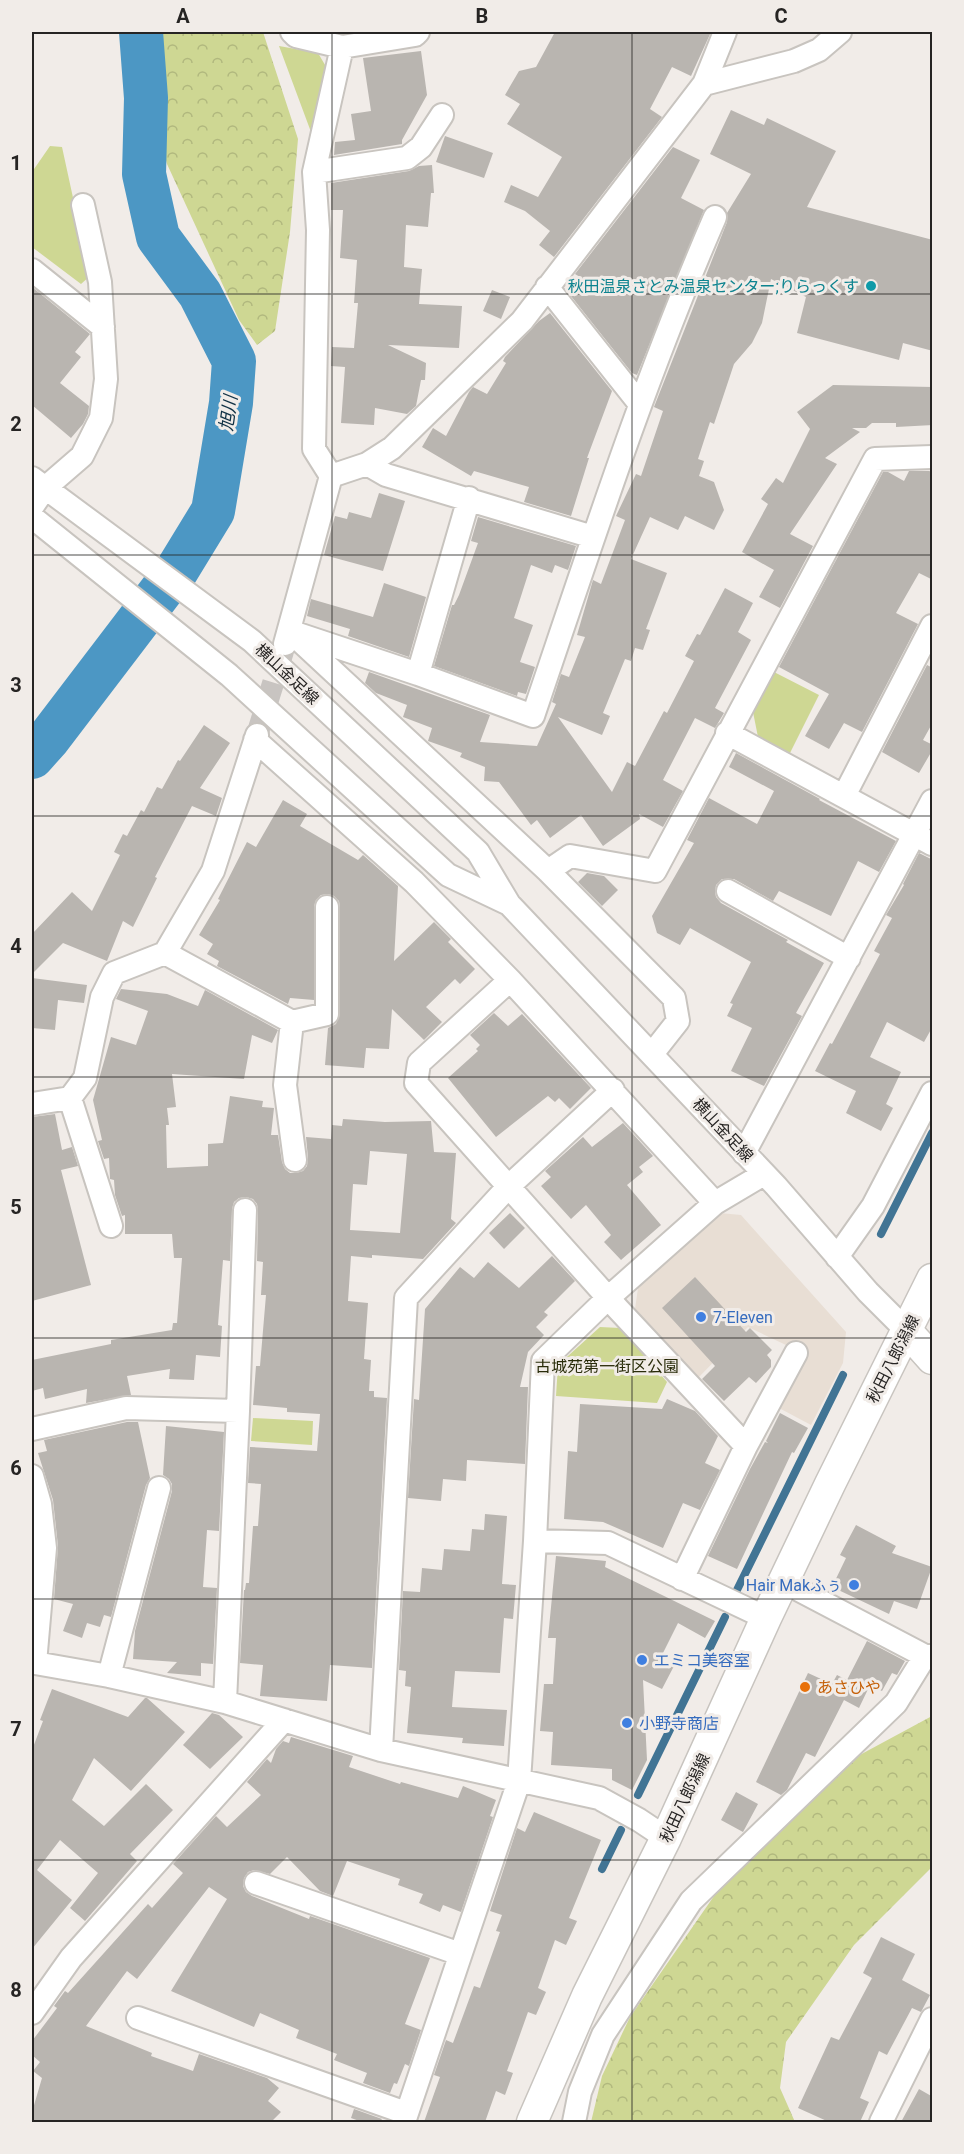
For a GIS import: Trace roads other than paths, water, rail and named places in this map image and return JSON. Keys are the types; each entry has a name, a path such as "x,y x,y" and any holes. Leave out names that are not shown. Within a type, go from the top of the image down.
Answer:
{"main road":[{"name":"秋田八郎潟線","path":"532,2122 587,1996 666,1838 766,1618 933,1279"},
{"name":"横山金足線","path":"907,1331 933,1359"}],"street":[{"path":"292,32 296,36 342,47 415,35 417,32"},
{"path":"331,476 367,464 392,448 522,321 704,84 725,32"},
{"path":"704,84 794,61 819,50 840,32"},
{"path":"287,637 331,476 314,449 318,230 314,172 342,47"},
{"path":"314,172 406,158 421,147 442,115"},
{"path":"32,507 38,483 82,456 101,418 106,379 100,282 83,205"},
{"path":"287,637 418,674 533,716 639,403 682,292 716,218"},
{"path":"32,270 103,327"},
{"path":"547,288 639,403"},
{"path":"548,871 570,856 655,871 875,459 933,457"},
{"path":"367,464 386,475 593,537"},
{"name":"横山金足線","path":"38,483 252,641 478,852 509,904 764,1174 868,1292 907,1331"},
{"path":"418,674 469,498"},
{"name":"横山金足線","path":"32,517 229,675 448,875 509,904"},
{"path":"844,796 933,626"},
{"path":"287,637 548,871 674,998 678,1021 652,1054"},
{"path":"727,733 924,839"},
{"path":"32,1104 70,1098 85,1078 102,997 114,973 165,953 213,872 256,737 414,882 510,980 715,1203"},
{"path":"744,1153 849,958 924,839 933,801"},
{"path":"728,891 849,958"},
{"path":"165,953 292,1022 327,1014 327,907"},
{"path":"510,980 418,1063 416,1083 608,1298 746,1446"},
{"path":"292,1022 285,1085 295,1160"},
{"path":"381,1750 406,1298 509,1186 613,1090"},
{"path":"837,1257 873,1206 933,1093"},
{"path":"70,1098 111,1226"},
{"path":"138,2018 405,2118 519,1781 535,1541 543,1360 608,1298 715,1203 764,1174"},
{"path":"225,1702 245,1210"},
{"path":"682,1579 746,1446 796,1353"},
{"path":"32,1429 126,1408 238,1411"},
{"path":"32,1476 40,1504 45,1548 35,1663 109,1676 225,1702 381,1750 599,1798 666,1838"},
{"path":"109,1676 159,1488"},
{"path":"535,1541 608,1543 766,1618"},
{"path":"574,2122 580,2092 603,2035 691,1901 896,1703 929,1656 784,1582"},
{"path":"32,2013 71,1958 284,1720"},
{"path":"256,1883 460,1954"},
{"path":"881,2122 933,2019"}],"waterway":[{"name":"旭川","path":"32,757 177,570 213,511 231,403 234,361 200,294 158,237 144,174 146,98 141,32"},
{"path":"881,1234 932,1133"},
{"path":"736,1592 843,1375"},
{"path":"638,1795 725,1617"},
{"path":"602,1869 621,1830"}],"tunnel":[{"path":"257,735 284,648"}],"place":[{"name":"秋田温泉さとみ温泉センター;りらっくす","path":"871,286"},
{"name":"7-Eleven","path":"701,1317"},
{"name":"Hair Makふぅ","path":"854,1585"},
{"name":"エミコ美容室","path":"642,1660"},
{"name":"あさひや","path":"805,1687"},
{"name":"小野寺商店","path":"627,1723"}],"park label":[{"name":"古城苑第一街区公園","path":"607,1366"}]}
